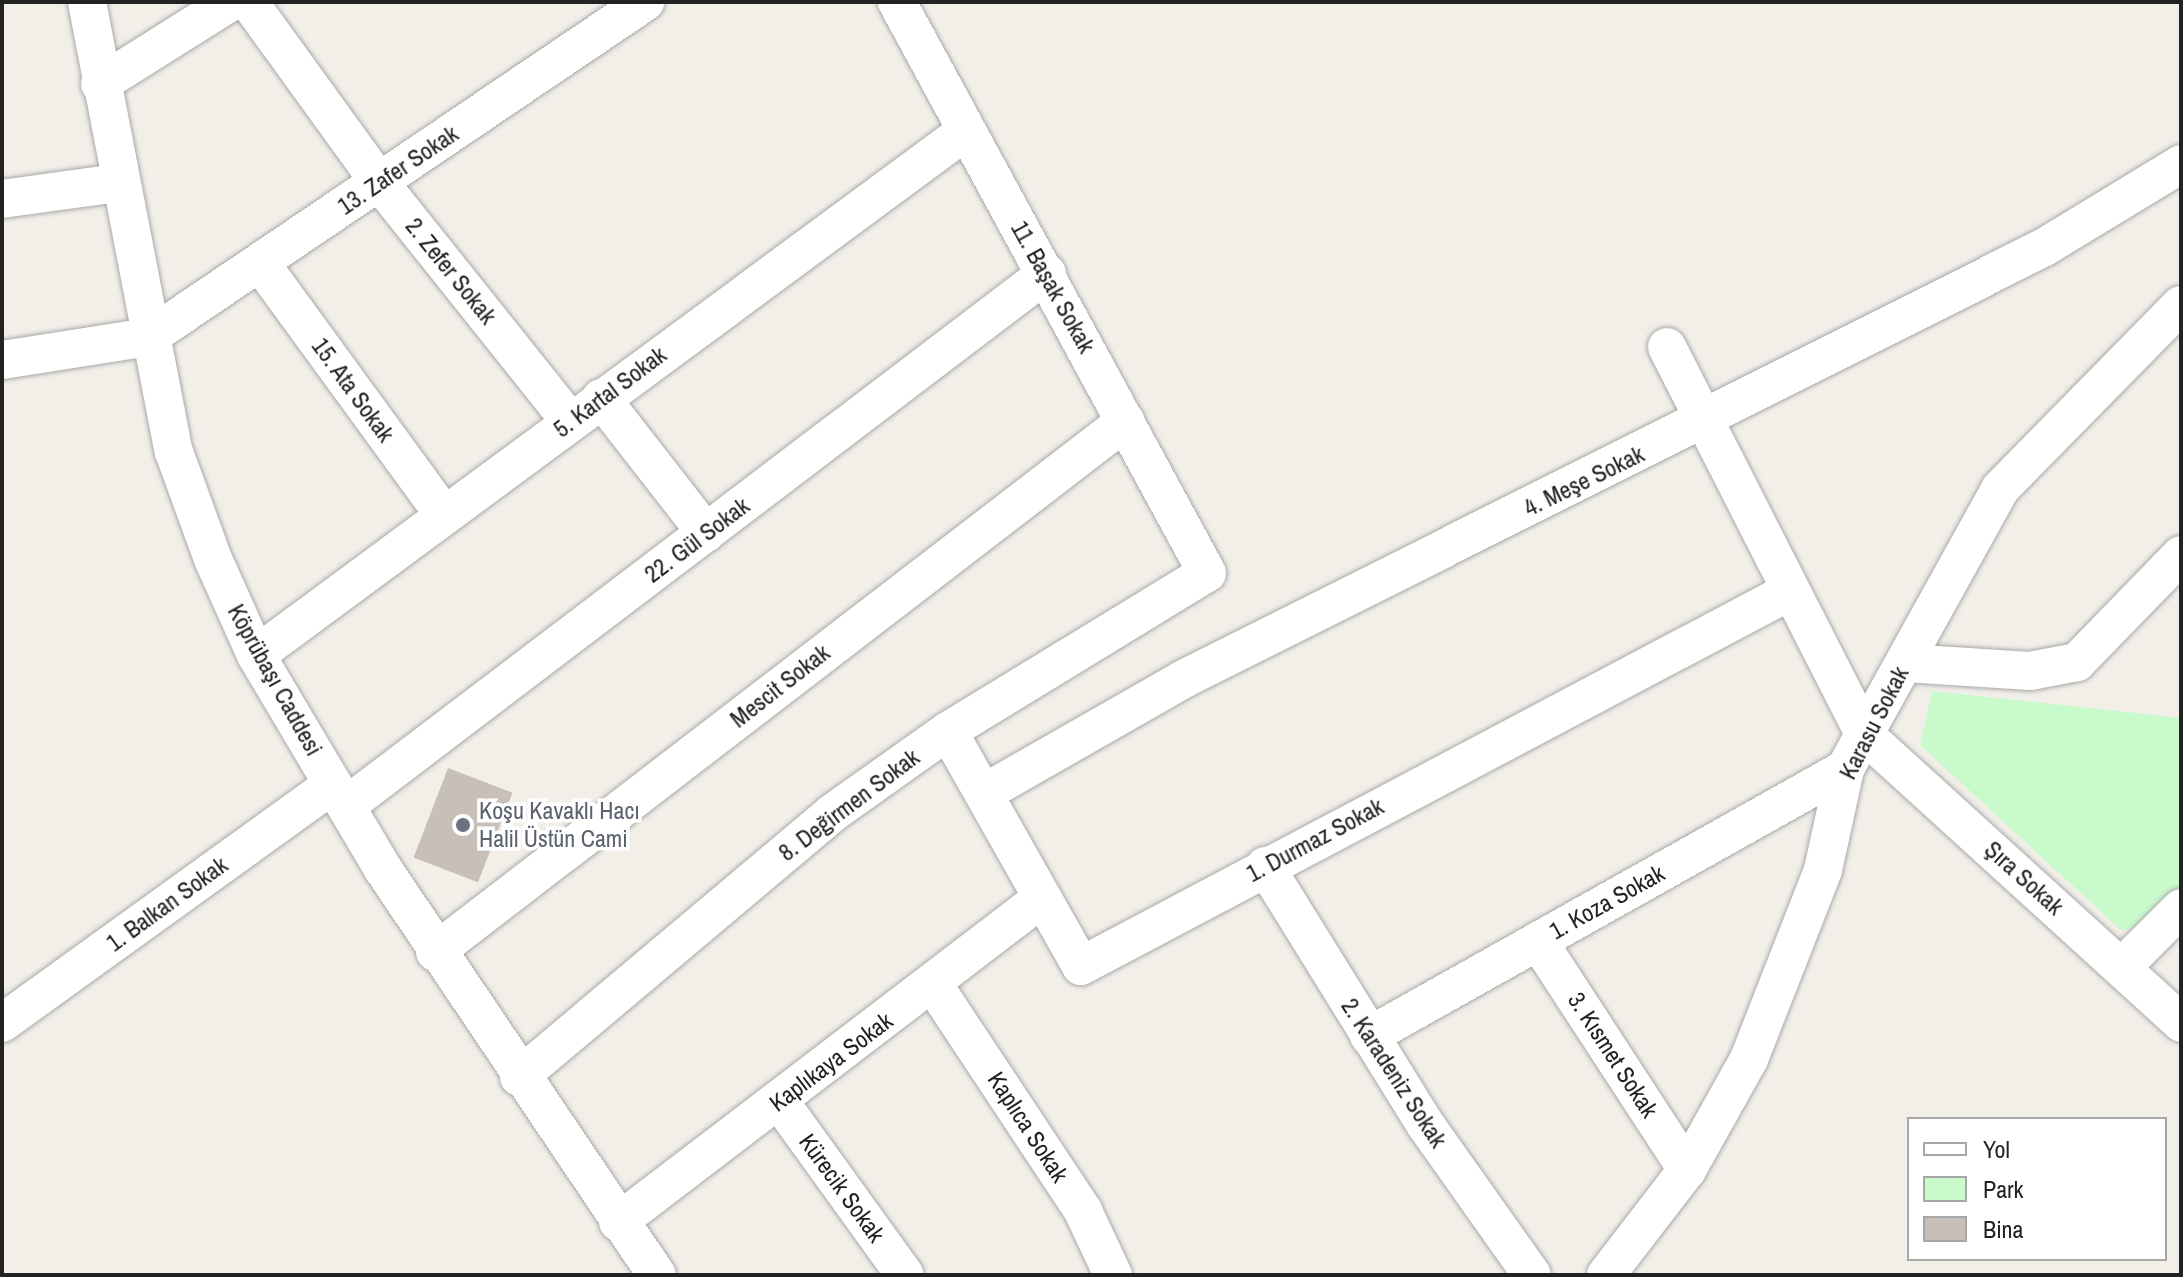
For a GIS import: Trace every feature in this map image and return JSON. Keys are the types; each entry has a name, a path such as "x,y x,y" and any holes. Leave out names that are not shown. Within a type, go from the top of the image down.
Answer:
{"street":[{"name":"Köprübaşı Caddesi","path":"87,2 118,183 174,452 256,655 435,952 657,1275"},
{"path":"100,84 230,2"},
{"name":"2. Zefer Sokak","path":"249,2 380,183 570,421"},
{"name":"11. Başak Sokak","path":"897,2 1047,273 1207,573"},
{"name":"13. Zafer Sokak","path":"149,337 261,264 639,4"},
{"name":"5. Kartal Sokak","path":"256,655 966,131"},
{"name":"4. Meşe Sokak","path":"984,793 1184,679 1702,422 2043,248 2181,164"},
{"path":"2,199 118,183"},
{"name":"15. Ata Sokak","path":"261,264 444,515"},
{"name":"22. Gül Sokak","path":"340,794 706,533 1047,273"},
{"name":"Karasu Sokak","path":"1606,1275 1687,1170 1749,1059 1823,870 1845,769 2000,489 2181,305"},
{"path":"2,360 149,337"},
{"path":"1667,347 1702,422 1865,735"},
{"path":"601,398 706,533"},
{"name":"Mescit Sokak","path":"435,952 1126,421"},
{"path":"1905,663 2030,671 2077,662 2181,555"},
{"name":"8. Değirmen Sokak","path":"519,1077 831,814 948,731 1207,573"},
{"name":"1. Durmaz Sokak","path":"948,731 1081,966 1790,591"},
{"name":"Şıra Sokak","path":"1865,735 2181,1023"},
{"name":"1. Koza Sokak","path":"1369,1036 1845,769"},
{"name":"1. Balkan Sokak","path":"2,1023 340,794"},
{"name":"2. Karadeniz Sokak","path":"1265,866 1369,1036 1528,1274"},
{"name":"Kaplıkaya Sokak","path":"618,1222 780,1102 1041,899"},
{"path":"2122,967 2181,908"},
{"name":"3. Kısmet Sokak","path":"1538,941 1687,1170"},
{"name":"Kaplıca Sokak","path":"933,984 1083,1211 1113,1275"},
{"name":"Kürecik Sokak","path":"780,1102 905,1275"}],"green space":[{"path":"1932,691 2181,718 2181,893 2155,919 2122,931 1920,745"}],"building":[{"name":"Koşu Kavaklı Hacı Halil Üstün Cami","path":"448,768 512,793 478,882 414,858"}],"place":[{"name":"Koşu Kavaklı Hacı Halil Üstün Cami","path":"463,825"}]}
